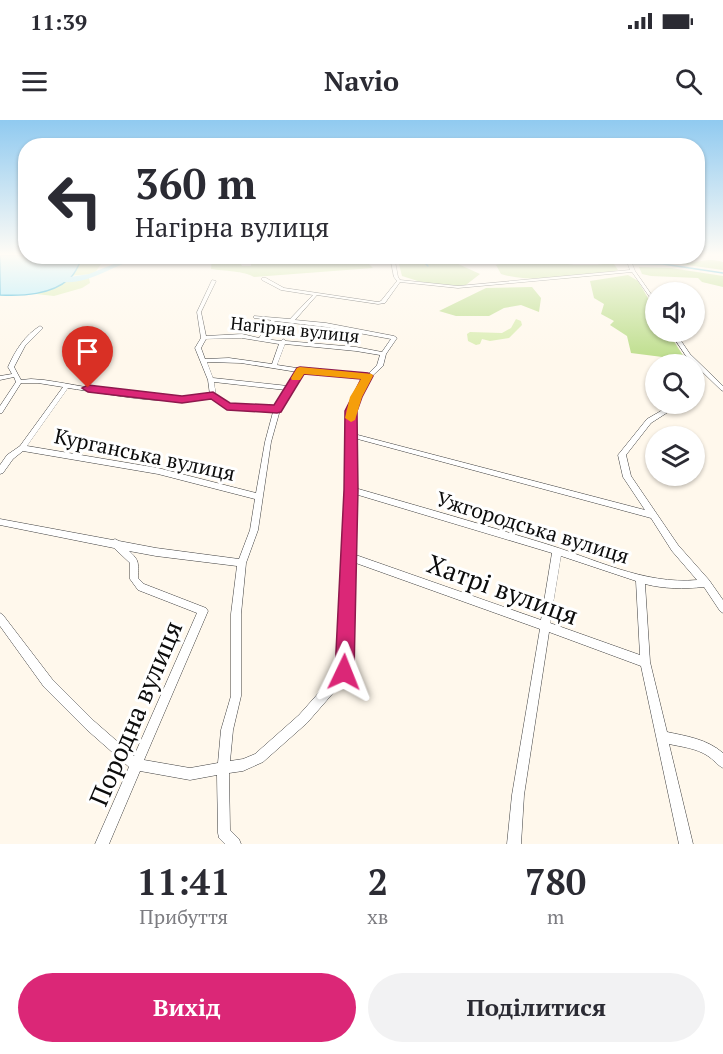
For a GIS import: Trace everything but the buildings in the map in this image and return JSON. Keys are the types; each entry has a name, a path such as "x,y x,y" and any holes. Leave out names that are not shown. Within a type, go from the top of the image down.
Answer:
{"street":[{"path":"210,289 199,312 204,338 198,348 211,380 213,396"},
{"path":"283,289 381,303 393,289"},
{"path":"292,320 315,295"},
{"path":"0,618 48,683 90,725 135,764 190,774 243,765 259,758 279,742 344,672 351,490 351,411 368,376 380,366 383,354 394,338 292,320 255,316"},
{"path":"261,339 274,319"},
{"path":"0,376 11,367 22,345 40,328"},
{"name":"Нагірна вулиця","path":"204,338 242,336 324,344 383,354"},
{"path":"274,364 283,341"},
{"name":"Нагірна вулиця","path":"204,361 274,364 300,371 368,376"},
{"path":"11,367 17,379"},
{"path":"234,844 224,833 223,768 227,730 236,696 236,614 242,563 254,530 268,442 277,410 300,371"},
{"path":"705,372 723,389"},
{"path":"0,376 182,400 213,396 227,406 277,410"},
{"path":"0,411 17,379"},
{"path":"714,380 723,379"},
{"path":"211,380 290,388"},
{"path":"0,471 10,456 22,448 67,385"},
{"path":"661,414 649,421 622,455 627,477 675,548 706,583 723,608"},
{"path":"351,435 654,516"},
{"name":"Курганська вулиця","path":"22,448 158,471 259,497"},
{"name":"Ужгородська вулиця","path":"351,490 557,551 640,579 687,586 706,583"},
{"path":"0,522 156,552 242,563"},
{"name":"Породна вулиця","path":"102,844 203,611 141,587 134,579 134,561 115,543"},
{"path":"514,844 518,795 547,627 557,551"},
{"name":"Хатрі вулиця","path":"348,556 645,662"},
{"path":"640,579 645,662 686,844"},
{"path":"661,737 708,748 715,752 723,762"}],"green space":[{"path":"48,289 79,289 54,296 36,294"},
{"path":"484,289 533,289 541,298 539,312 521,305 504,308 489,316 456,316 439,311"},
{"path":"592,289 643,289 645,293 645,342 674,342 682,354 631,353 627,336 610,325 614,321 601,314 604,304 594,298"},
{"path":"516,319 521,321 522,325 509,338 490,341 482,339 480,344 476,345 468,341 467,334 470,332 502,333 511,328"}],"water":[{"path":"0,289 52,289 27,295 0,295"}],"slow traffic":[{"path":"296,378 300,371 368,376 356,397 351,418"}],"route":[{"path":"88,388 182,400 213,396 219,398 227,406 277,410 300,371 368,376 351,411 351,490 344,672"}]}
